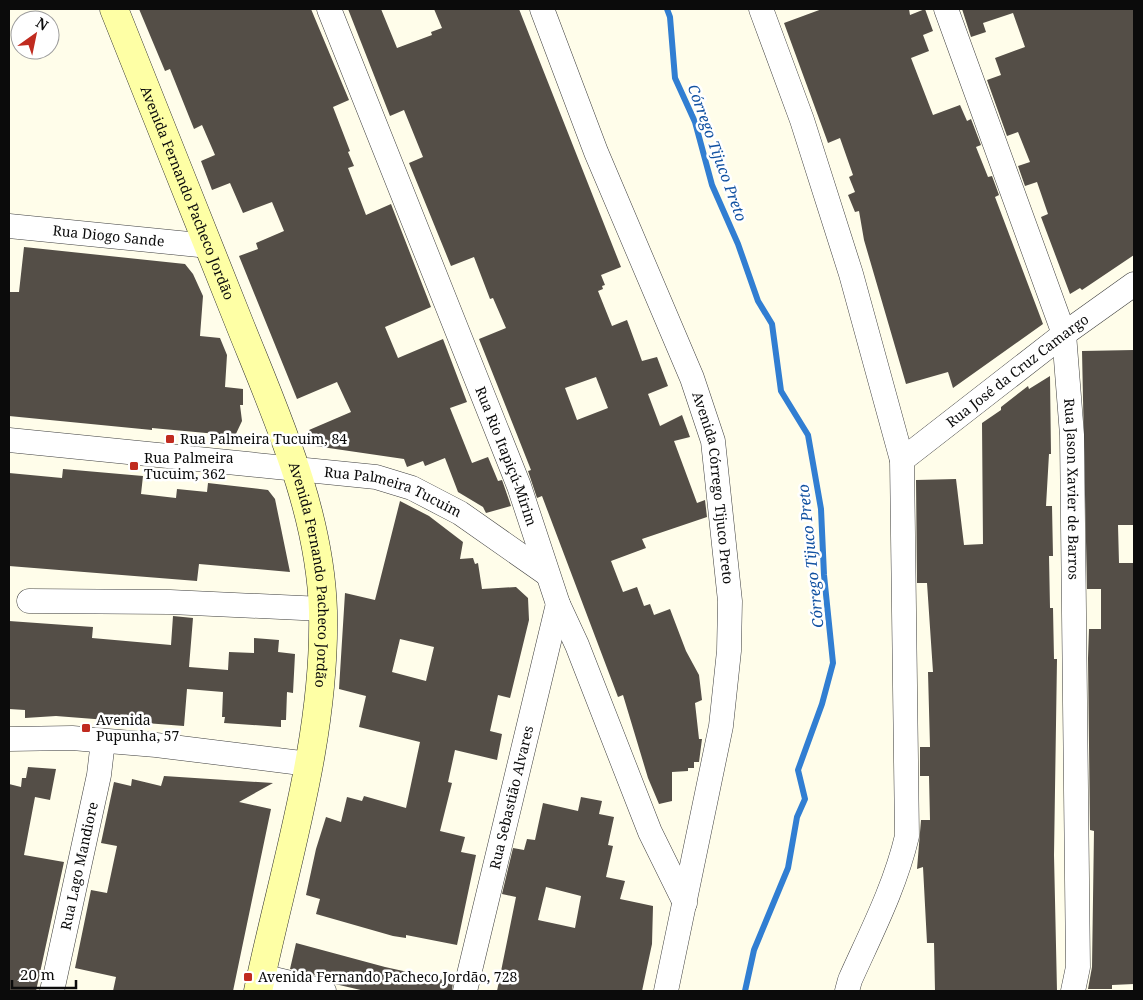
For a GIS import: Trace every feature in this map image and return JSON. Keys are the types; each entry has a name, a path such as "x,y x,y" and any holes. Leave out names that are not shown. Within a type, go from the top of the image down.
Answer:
{"street":[{"name":"Avenida Fernando Pacheco Jordão","path":"114,9 297,469 317,559 322,609 321,669 309,764 259,984"},
{"name":"Rua Rio Itapiçú-Mirim","path":"329,9 519,486 558,604 577,645 650,832 685,903"},
{"name":"Avenida Córrego Tijuco Preto","path":"542,9 596,152 692,378 713,441 730,600 730,652 721,726 666,991"},
{"path":"761,9 802,120 834,220 902,460 907,836 901,863 888,898 850,980 847,991"},
{"name":"Rua Jason Xavier de Barros","path":"946,9 1064,334 1072,435 1078,967 1074,991"},
{"name":"Rua Diogo Sande","path":"9,226 209,246"},
{"name":"Rua José da Cruz Camargo","path":"902,460 1064,334 1134,284"},
{"name":"Rua Palmeira Tucuim","path":"9,440 376,478 412,488 460,513 547,574"},
{"path":"29,601 170,602 322,609"},
{"name":"Rua Sebastião Alvares","path":"465,991 558,604"},
{"path":"9,739 72,738 156,745 309,764"},
{"name":"Rua Lago Mandiore","path":"52,991 99,775 103,741"},
{"path":"259,984 324,991"}],"building":[{"path":"139,9 311,9 349,100 333,107 354,166 348,168 366,215 391,204 431,307 385,327 398,358 443,339 467,402 450,408 472,463 488,457 498,481 502,480 511,506 486,513 483,507 458,492 445,458 425,466 423,461 407,467 404,459 315,446 309,430 351,412 337,382 297,399 239,256 258,249 256,243 284,231 272,202 243,213 230,183 212,190 201,161 215,155 202,125 194,129 170,69 165,71"},
{"path":"348,9 381,9 397,48 432,35 431,32 442,28 434,9 519,9 621,267 601,275 605,285 602,286 603,289 598,291 612,326 627,320 642,361 657,357 668,386 648,394 660,426 682,415 690,437 674,441 697,503 705,500 707,517 642,539 646,548 611,561 623,592 637,587 644,606 650,604 654,615 670,609 686,651 699,675 702,700 695,703 699,739 702,739 699,762 694,762 694,768 688,768 688,771 672,772 672,801 659,804 648,778 623,695 618,697 542,496 537,498 528,471 531,470 479,339 506,328 493,298 490,299 474,257 451,266 409,163 423,157 404,110 390,116","holes":["596,377 608,408 577,420 565,388"]},
{"path":"822,9 909,9 910,15 925,9 933,31 923,35 929,51 911,58 933,115 960,105 967,121 971,119 981,145 976,147 988,177 992,176 999,195 995,197 1043,324 953,388 948,372 906,384 864,240 859,211 855,212 848,195 855,192 849,177 853,175 840,138 828,143 784,23"},
{"path":"962,9 1134,9 1134,255 1082,290 1080,288 1070,294 1041,217 1048,214 1037,182 1025,186 1018,166 1030,162 1018,132 1007,136 987,80 1001,75 995,58 1025,47 1013,13 983,23 986,32 971,37"},
{"path":"24,247 185,264 193,274 203,296 200,336 220,338 227,355 225,387 243,389 243,405 240,405 242,421 234,438 217,436 217,434 152,428 152,430 9,416 9,292 19,292"},
{"path":"1134,350 1133,525 1118,525 1119,563 1134,563 1134,984 1112,985 1112,989 1088,989 1092,967 1094,831 1090,830 1088,658 1089,629 1101,629 1101,589 1087,589 1082,351"},
{"path":"1050,376 1051,454 1049,454 1046,506 1052,506 1053,556 1049,556 1050,608 1053,608 1054,659 1057,659 1054,855 1057,991 935,991 934,943 927,943 923,867 917,869 921,820 930,820 929,776 920,776 920,747 930,747 928,672 933,672 927,583 917,583 916,480 956,479 964,545 983,544 982,423 1001,410 1001,407 1028,386 1029,389"},
{"path":"63,469 143,476 141,494 176,498 177,489 207,492 208,483 268,490 275,499 290,572 199,564 197,581 9,566 9,473 62,478"},
{"path":"400,501 429,516 463,542 460,559 473,558 475,564 478,563 482,589 516,587 528,598 529,620 510,698 498,695 490,731 502,734 497,760 455,750 448,782 452,783 440,831 465,837 461,852 476,855 457,945 406,935 406,938 393,936 316,914 320,899 306,895 316,849 326,817 341,822 347,797 362,801 364,796 406,808 420,742 359,727 366,696 339,689 345,593 375,600","holes":["400,639 434,647 426,681 392,672"]},
{"path":"173,616 193,618 189,667 228,670 229,652 254,653 254,638 279,640 278,652 295,654 293,693 287,692 286,720 281,720 281,727 224,723 225,717 222,717 223,692 187,689 184,726 56,716 25,718 25,710 9,709 9,621 93,627 92,638 171,645"},
{"path":"28,767 56,769 50,800 35,797 24,855 64,862 36,991 9,991 9,784 21,787 22,778 26,778"},
{"path":"164,776 273,783 239,802 271,809 233,991 113,991 116,977 75,968 91,890 107,893 117,846 101,843 114,782 131,786 132,779 161,786"},
{"path":"581,797 602,801 599,814 614,817 608,845 613,846 606,877 625,881 620,899 653,906 652,944 642,991 497,991 516,897 502,894 513,848 524,850 527,839 535,840 543,803 578,811","holes":["546,887 581,896 575,928 538,920"]},
{"path":"296,943 385,967 453,982 452,991 365,991 335,984 327,978 290,969"}],"waterway":[{"name":"Córrego Tijuco Preto","path":"667,9 670,17 675,78 695,122 712,185 738,244 758,301 772,324 781,391 808,435 821,509 824,575 833,663 822,704 798,770 805,799 797,817 788,868 754,950 745,991"}],"place":[{"name":"Rua Palmeira Tucuim, 84","path":"170,439"},
{"name":"Rua Palmeira Tucuim, 362","path":"134,466"},
{"name":"Avenida Pupunha, 57","path":"86,728"},
{"name":"Avenida Fernando Pacheco Jordão, 728","path":"248,977"}]}
